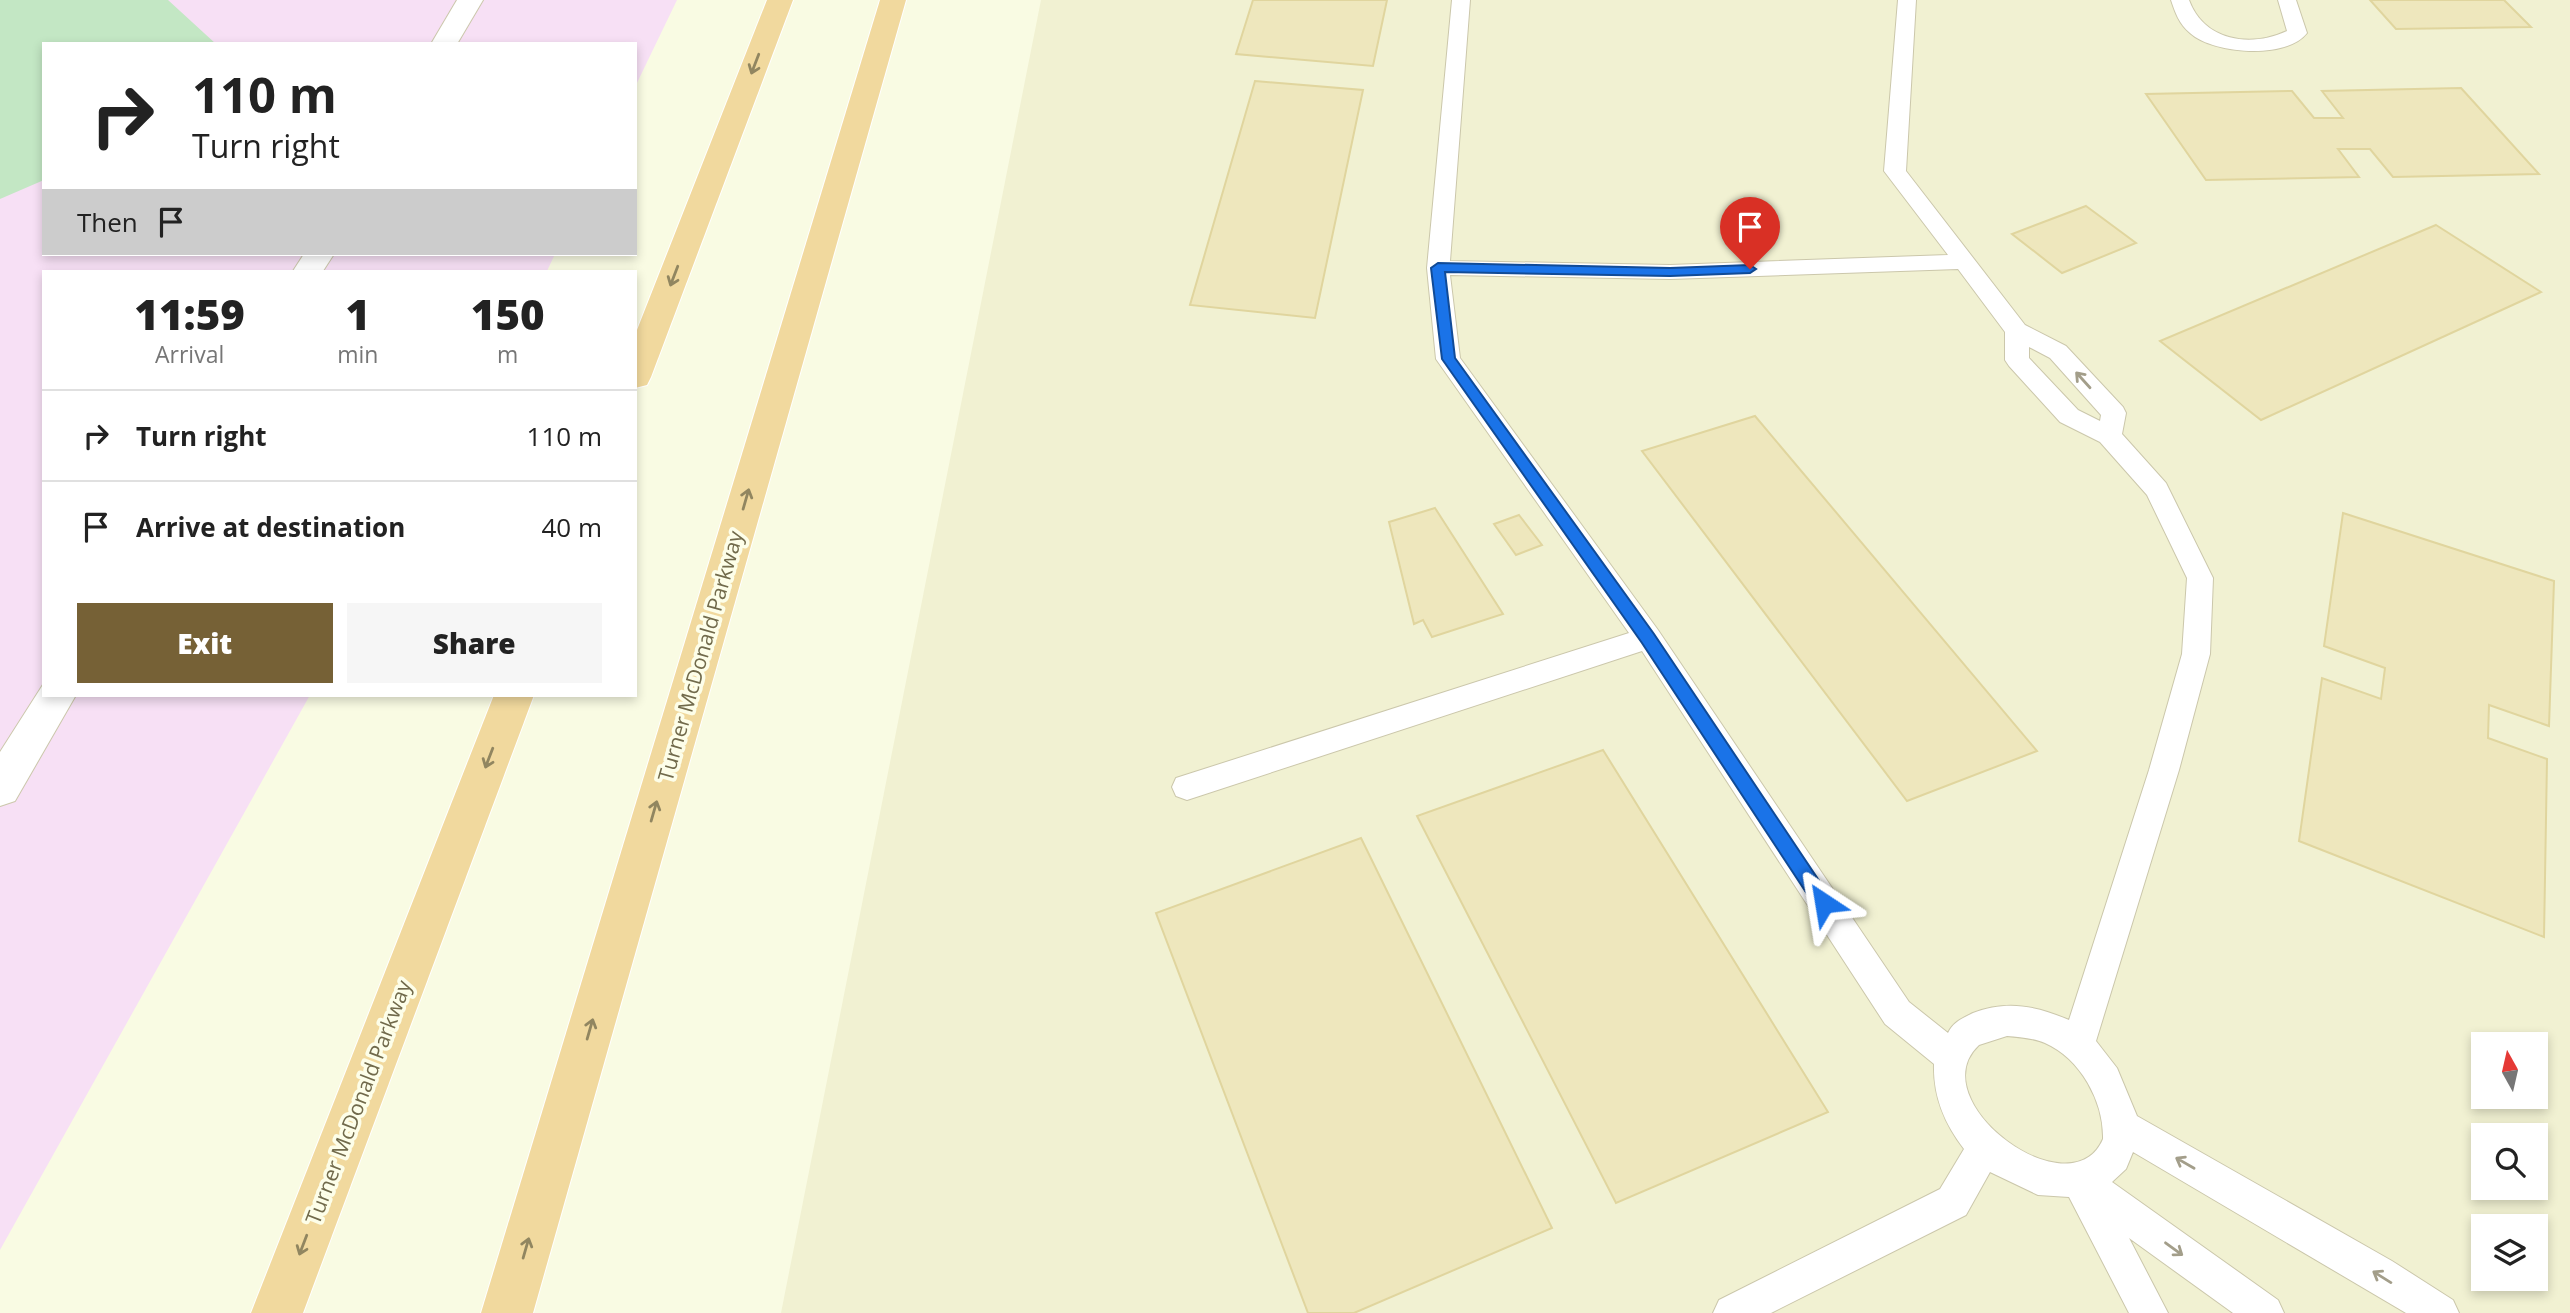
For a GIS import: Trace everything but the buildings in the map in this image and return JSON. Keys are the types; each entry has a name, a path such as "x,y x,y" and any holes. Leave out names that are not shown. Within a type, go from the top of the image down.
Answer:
{"highway":[{"path":"637,372 780,0"},
{"name":"Turner McDonald Parkway","path":"507,1313 893,0"},
{"name":"Turner McDonald Parkway","path":"277,1313 513,697"}],"street":[{"path":"445,42 470,0"},
{"path":"0,788 55,697"}],"lane":[{"path":"1461,0 1438,268 1448,359 1648,638 1897,1013 1953,1058"},
{"path":"1907,0 1895,171 2017,331 2058,352 2114,413 2109,436"},
{"path":"2180,0 2183,13 2201,34 2240,46 2281,44 2297,33 2287,0"},
{"path":"1438,268 1670,272 1962,262"},
{"path":"2017,331 2017,360 2069,416 2109,436 2157,490 2200,578 2196,654 2164,770 2078,1045"},
{"path":"1187,788 1648,638"},
{"path":"2007,1020 2035,1023 2061,1033 2078,1045 2105,1074 2118,1101 2121,1126 2116,1150 2101,1169 2079,1180 2053,1181 2023,1174 1996,1158 1973,1135 1957,1110 1951,1083 1953,1058 1964,1038 1983,1026 2007,1020"},
{"path":"2121,1126 2379,1274 2440,1313"},
{"path":"1732,1313 1953,1202 1985,1146"},
{"path":"2079,1180 2149,1313"},
{"path":"2079,1180 2265,1313"}],"shaded area":[{"path":"0,0 677,0 637,83 637,42 42,42 42,256 554,256 547,270 42,270 42,697 309,697 0,1250"},
{"path":"0,0 168,0 214,42 42,42 42,181 0,199"},
{"path":"1041,0 2570,0 2570,1313 781,1313"}],"route":[{"path":"1750,269 1670,272 1438,268 1448,359 1648,638 1824,903"}]}
